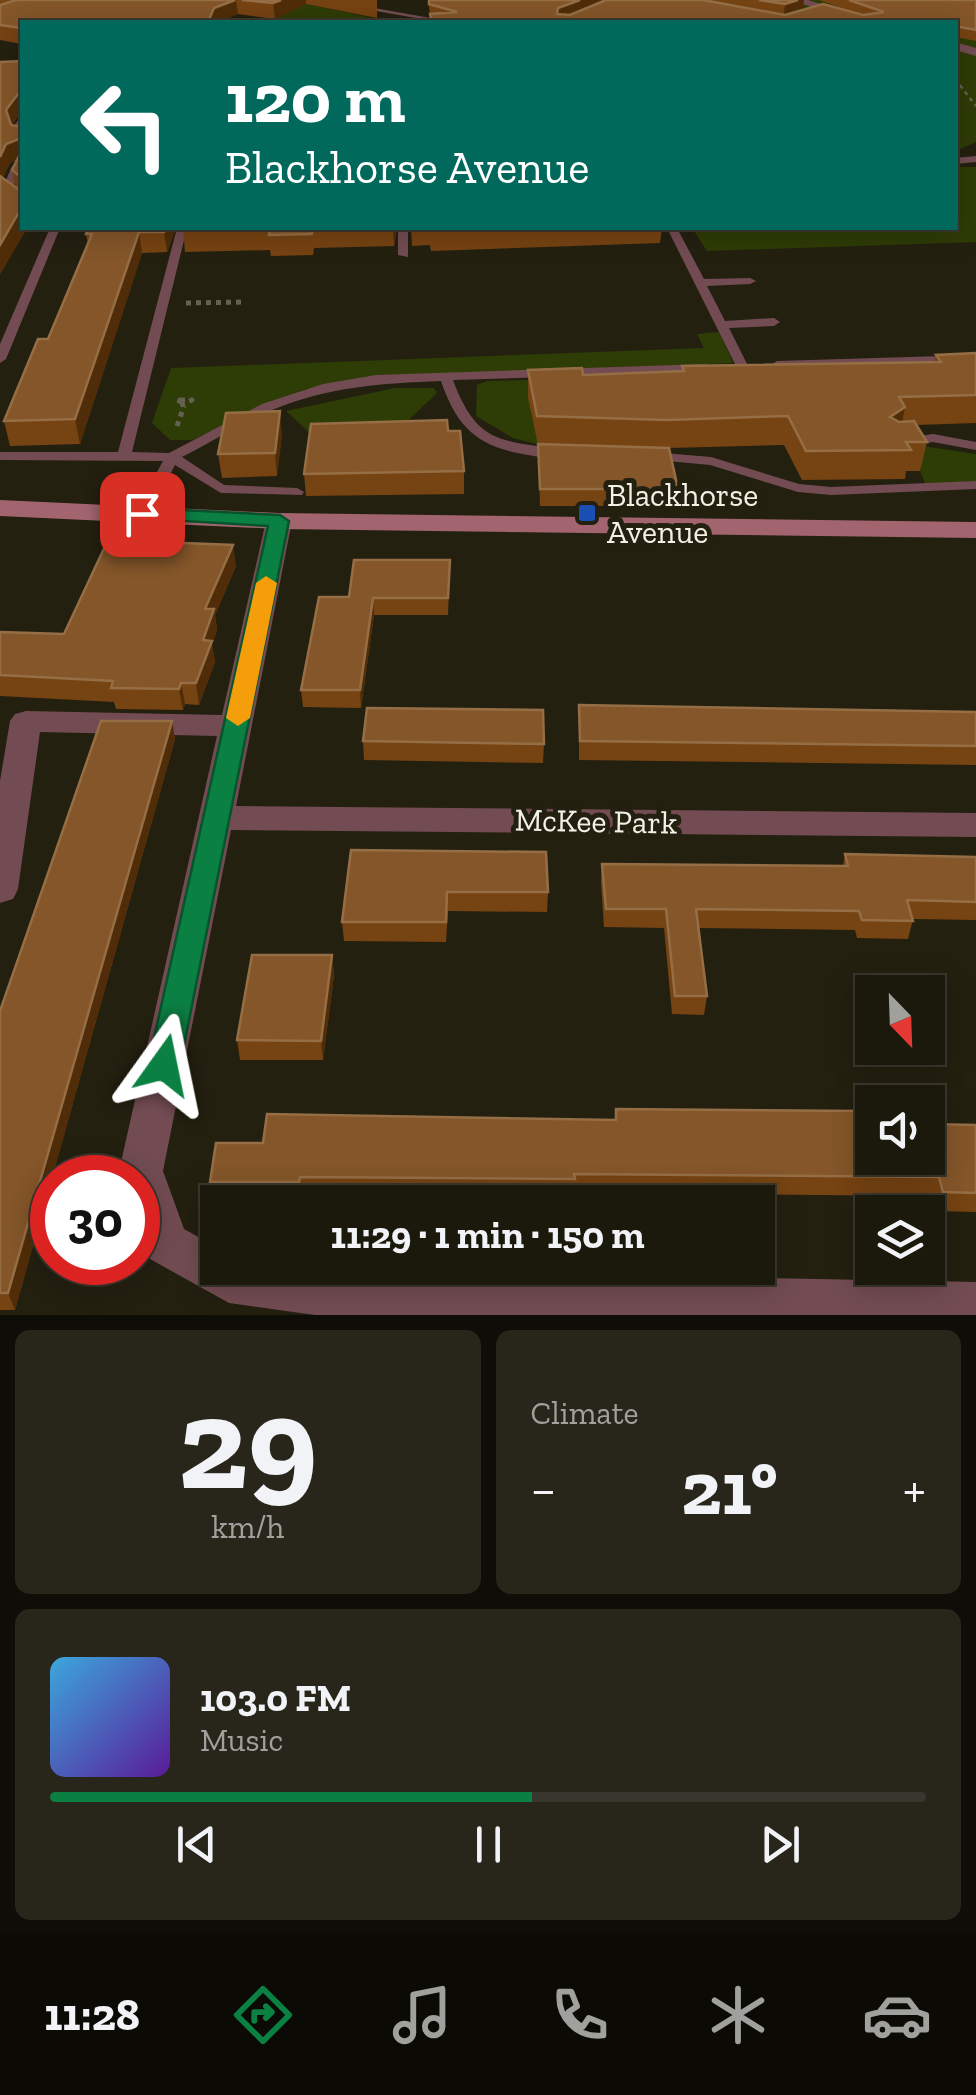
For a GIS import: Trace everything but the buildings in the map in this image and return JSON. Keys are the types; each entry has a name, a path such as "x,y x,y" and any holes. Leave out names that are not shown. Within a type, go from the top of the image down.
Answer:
{"main road":[{"path":"0,508 142,514 288,506 976,530"}],"street":[{"path":"792,5 824,8 866,20"},
{"path":"288,506 236,726 142,1171 166,1244 229,1280 323,1293 976,1304"},
{"path":"0,889 26,720 236,726"},
{"name":"McKee Park","path":"217,818 976,825"}],"lane":[{"path":"316,0 436,20"},
{"path":"0,133 20,123"},
{"path":"20,167 6,192 20,201"},
{"path":"0,204 20,201"},
{"path":"0,359 54,230"},
{"path":"124,457 181,230"},
{"path":"403,230 404,254"},
{"path":"673,230 742,366"},
{"path":"700,282 750,281"},
{"path":"0,306 23,306"},
{"path":"721,325 774,322"},
{"path":"0,456 172,457 251,415 300,395 376,379 976,359"},
{"path":"446,375 463,422 484,437 532,452 584,454"},
{"path":"895,444 933,438 976,446"},
{"path":"637,455 711,461 784,485 831,491 976,485"},
{"path":"172,457 221,489 288,506"},
{"path":"142,514 172,457"}],"path":[{"path":"958,83 976,106"}],"green space":[{"path":"758,0 976,0 976,142 958,150 958,20 814,14"},
{"path":"306,4 382,20 272,20"},
{"path":"958,167 976,167 976,242 707,251 693,230 958,230"},
{"path":"719,332 733,363 371,377 306,389 192,440 170,440 152,423 171,368 704,348 697,334"},
{"path":"581,379 537,444 513,438 476,416 477,385 487,381"},
{"path":"395,388 434,388 437,393 398,430 313,436 286,411"},
{"path":"923,446 976,454 976,481 926,485 920,471"}],"slow traffic":[{"path":"238,718 266,583"}],"place":[{"name":"Blackhorse Avenue","path":"587,513"}],"route":[{"path":"142,514 280,521 164,1065"}]}
